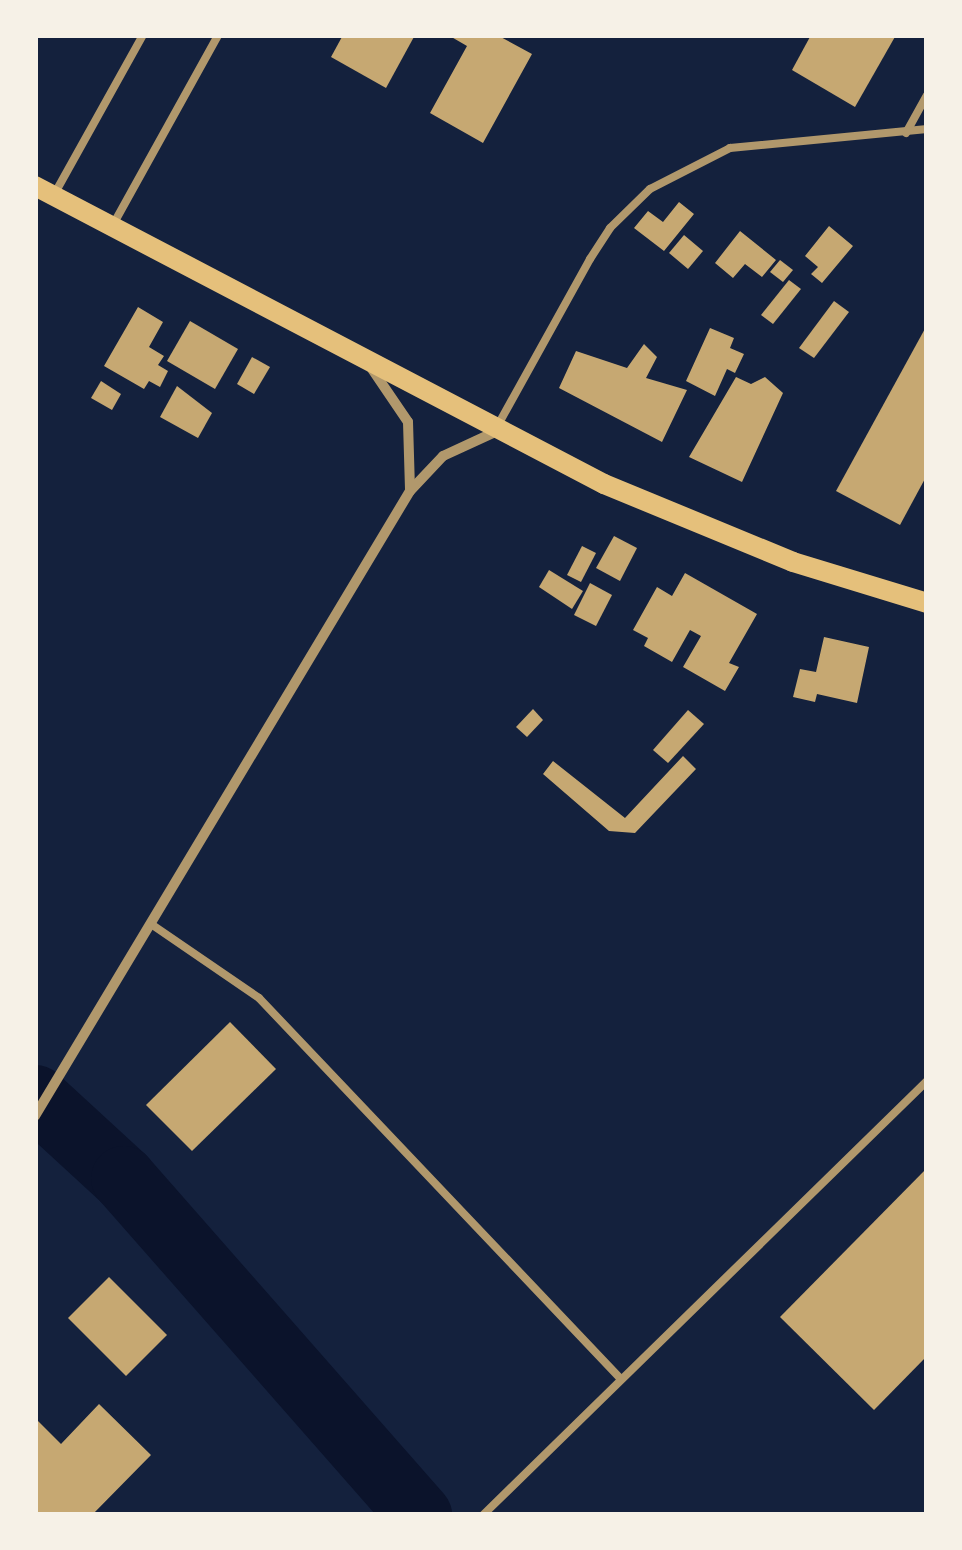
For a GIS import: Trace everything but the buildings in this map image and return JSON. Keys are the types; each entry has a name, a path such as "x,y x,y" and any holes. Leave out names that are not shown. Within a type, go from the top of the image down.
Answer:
{"main road":[{"path":"44,191 495,432 732,538 927,602"}],"street":[{"path":"362,360 408,422 410,491"},
{"path":"35,1116 410,491 443,456 495,432"}],"lane":[{"path":"44,191 143,35"},
{"path":"112,228 218,35"},
{"path":"906,132 927,95"},
{"path":"495,432 590,259 610,228 650,189 730,148 927,129"},
{"path":"151,924 259,998 620,1378"},
{"path":"483,1515 927,1081"}],"waterway":[{"path":"35,1097 123,1178 419,1515"}]}
